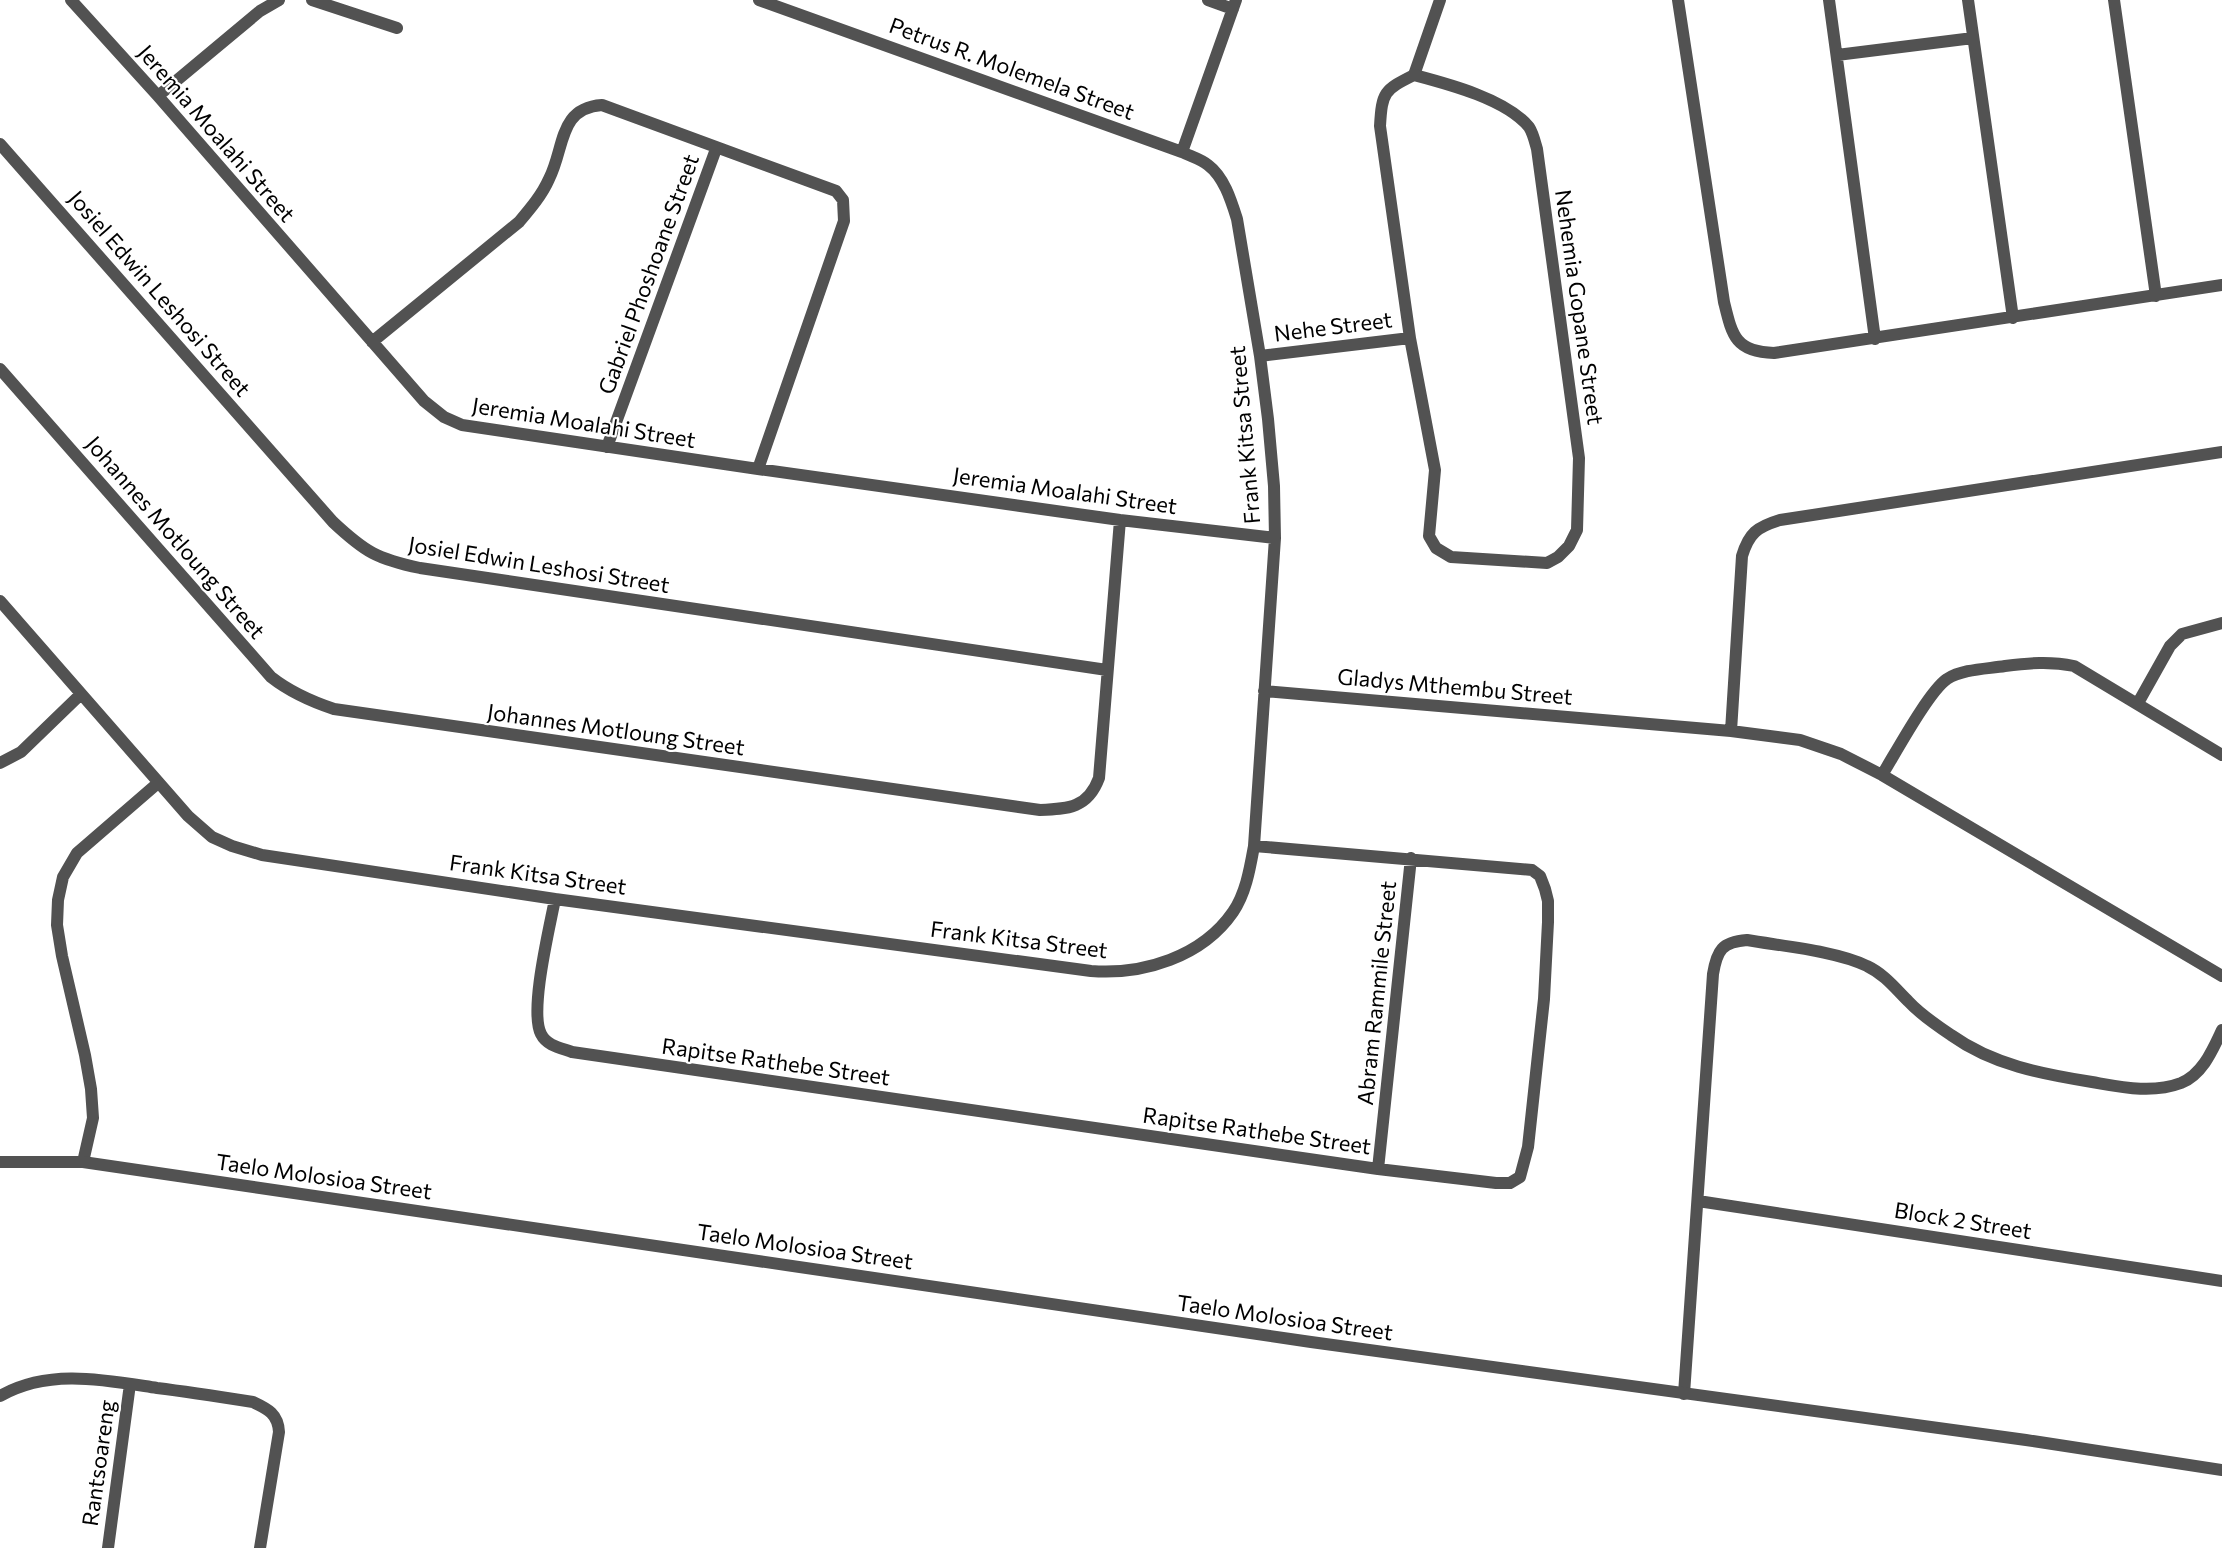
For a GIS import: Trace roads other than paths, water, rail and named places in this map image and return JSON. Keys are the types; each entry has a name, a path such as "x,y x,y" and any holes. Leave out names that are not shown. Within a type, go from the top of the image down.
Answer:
{"street":[{"name":"Jeremia Moalahi Street","path":"71,0 158,96 424,401 444,417 462,425 758,469 1120,520 1275,538"},
{"path":"158,96 260,11 279,0"},
{"path":"312,0 397,28"},
{"name":"Petrus R. Molemela Street","path":"759,0 1182,152"},
{"path":"1182,152 1235,4 1208,0"},
{"path":"1414,75 1440,0"},
{"path":"1678,0 1724,302 1736,339 1748,348 1774,353 2222,285"},
{"path":"1829,0 1875,339"},
{"path":"1968,0 2013,318"},
{"path":"2114,0 2156,296"},
{"path":"1837,55 1973,38"},
{"name":"Nehemia Gopane Street","path":"1414,75 1472,93 1515,114 1530,129 1537,149 1579,458 1576,530 1569,546 1558,557 1547,563 1451,556 1436,549 1429,536 1435,470 1410,338 1380,126 1381,102 1390,86 1414,75"},
{"path":"372,342 519,222 549,180 567,125 573,115 590,106 602,105 716,149 836,191 843,200 844,221 758,469"},
{"name":"Josiel Edwin Leshosi Street","path":"0,144 333,522 358,546 387,561 431,570 1107,670"},
{"name":"Gabriel Phoshoane Street","path":"607,447 716,149"},
{"name":"Frank Kitsa Street","path":"0,601 188,816 212,837 242,849 262,855 555,899 1110,973 1153,967 1182,954 1212,935 1234,911 1248,877 1254,846 1275,538 1274,486 1268,419 1237,219 1222,181 1208,165 1182,152"},
{"name":"Nehe Street","path":"1260,356 1410,338"},
{"name":"Johannes Motloung Street","path":"0,369 270,676 288,691 312,702 334,709 1017,807 1040,810 1065,809 1087,798 1099,778 1120,520"},
{"path":"1731,731 1742,556 1747,541 1754,532 1765,525 1780,520 1966,490 2222,452"},
{"path":"2138,704 2170,646 2182,634 2222,623"},
{"path":"1882,775 1932,695 1946,680 1964,672 2031,663 2057,662 2081,670 2222,755"},
{"name":"Gladys Mthembu Street","path":"1264,691 1731,731 1800,740 1841,754 1882,775 2222,976"},
{"path":"0,763 21,752 81,694"},
{"path":"83,1162 93,1118 91,1089 62,956 57,925 58,900 63,877 77,853 158,783"},
{"name":"Rapitse Rathebe Street","path":"555,899 539,992 538,1016 541,1034 551,1045 573,1052 1378,1169 1496,1183 1510,1183 1520,1177 1528,1147 1544,999 1548,901 1540,876 1532,870 1254,846"},
{"name":"Abram Rammile Street","path":"1378,1169 1411,858"},
{"path":"1684,1394 1713,974 1716,957 1723,947 1732,941 1747,940 1854,960 1884,977 1925,1016 1980,1053 2026,1070 2078,1080 2134,1089 2161,1088 2183,1082 2198,1072 2210,1055 2222,1030"},
{"name":"Taelo Molosioa Street","path":"0,1162 83,1162 1311,1342 2222,1470"},
{"name":"Block 2 Street","path":"1698,1201 2222,1281"},
{"path":"0,1396 36,1382 59,1378 89,1378 253,1402 267,1408 275,1416 279,1432 260,1548"},
{"name":"Rantsoareng","path":"108,1548 130,1384"}]}
